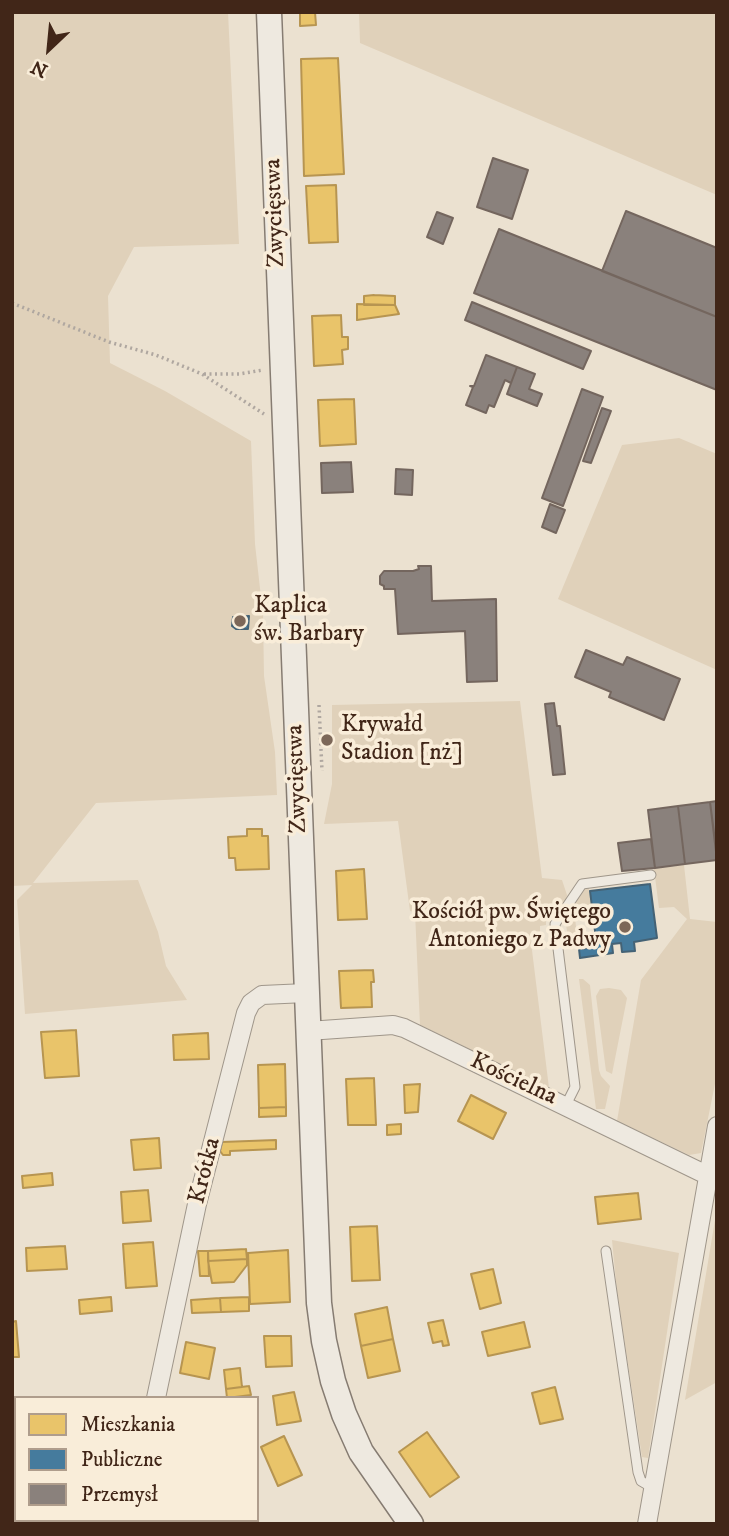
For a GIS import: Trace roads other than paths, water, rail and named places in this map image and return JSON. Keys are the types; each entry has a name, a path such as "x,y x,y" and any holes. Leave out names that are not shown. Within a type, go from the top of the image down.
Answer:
{"main road":[{"name":"Zwycięstwa","path":"269,12 319,1303 333,1381 344,1414 361,1452 411,1524"}],"street":[{"name":"Krótka","path":"156,1396 197,1204 244,1019 253,1002 265,995 306,993"},
{"name":"Kościelna","path":"308,1031 399,1026 712,1178"},
{"path":"647,1524 712,1178 717,1126"}],"lane":[{"path":"566,1105 575,1087 555,924 582,884 651,874"},
{"path":"606,1251 638,1472 641,1481 653,1488"}],"place":[{"name":"Kaplica św. Barbary","path":"240,621"},
{"name":"Krywałd Stadion [nż]","path":"327,740"},
{"name":"Kościół pw. Świętego Antoniego z Padwy","path":"625,927"}]}
